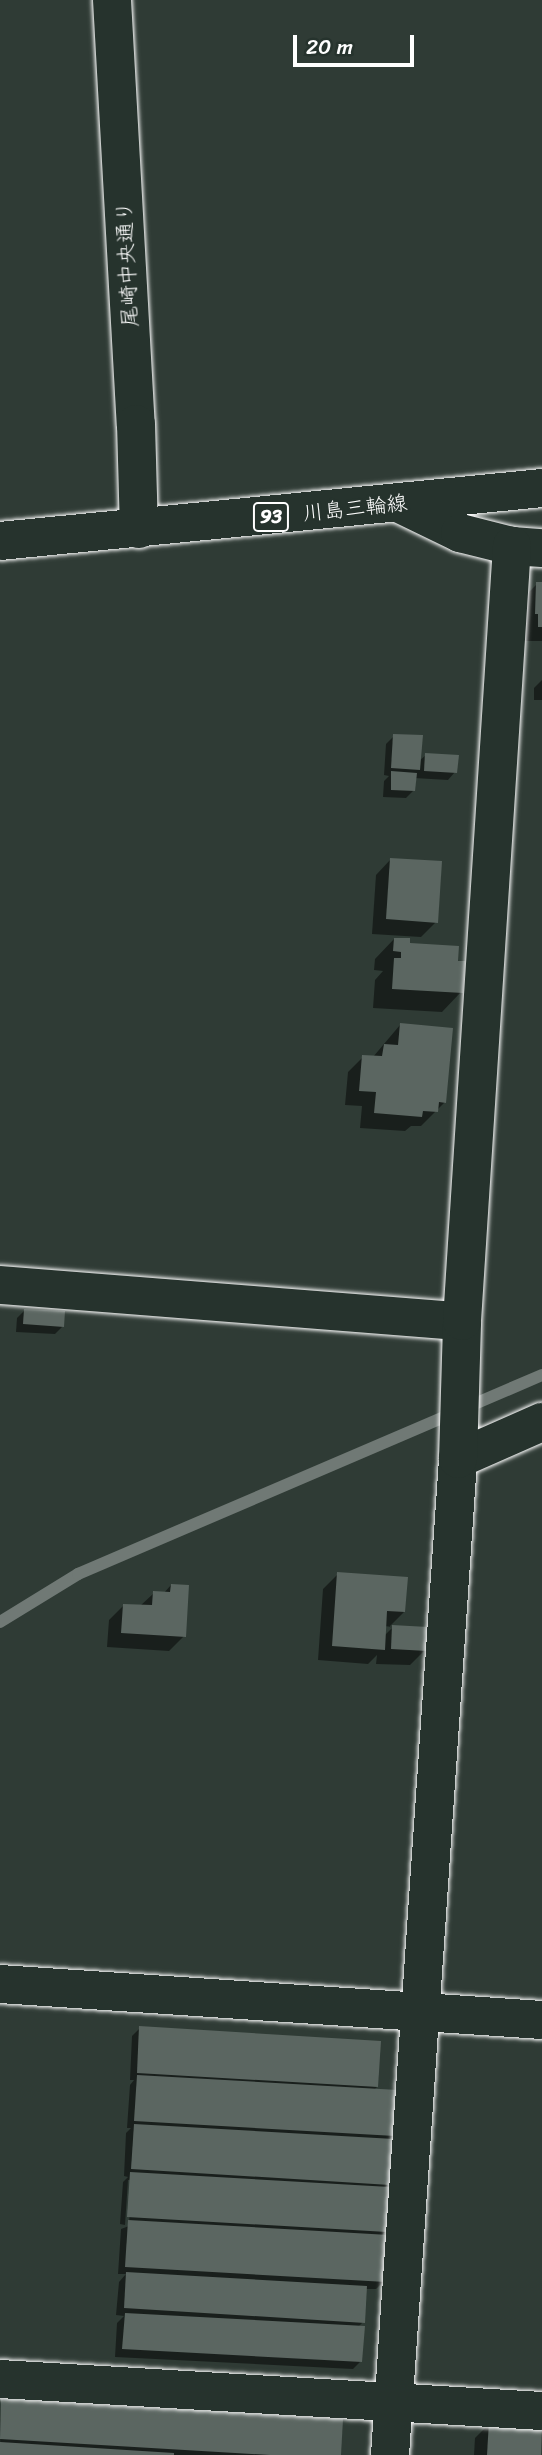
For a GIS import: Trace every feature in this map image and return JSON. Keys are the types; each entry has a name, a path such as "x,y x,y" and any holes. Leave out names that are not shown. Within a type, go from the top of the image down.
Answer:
{"street":[{"name":"尾崎中央通り","path":"112,0 136,424 139,529"},
{"name":"川島三輪線","path":"0,541 400,504 542,488"},
{"path":"390,2455 458,1446 462,1321 527,547 460,533 400,504"},
{"path":"0,1285 462,1321"},
{"path":"458,1446 542,1422"},
{"path":"0,1984 542,2021"},
{"path":"0,2379 542,2411"}],"building":[{"path":"536,582 542,582 542,627 538,627 538,614 535,614"},
{"path":"393,734 423,735 420,770 391,768"},
{"path":"425,753 459,755 457,773 424,771"},
{"path":"391,771 417,773 415,791 391,790"},
{"path":"390,858 442,861 438,923 386,919"},
{"path":"394,938 410,938 410,943 459,946 458,961 465,961 463,993 392,989 394,958 401,958 401,952 393,951"},
{"path":"400,1023 453,1028 446,1103 439,1102 438,1112 423,1111 422,1117 374,1113 376,1092 359,1091 362,1055 382,1056 384,1044 398,1045"},
{"path":"24,1309 65,1311 64,1327 23,1324"},
{"path":"337,1572 408,1577 405,1612 387,1611 385,1650 332,1646"},
{"path":"171,1584 189,1585 186,1637 121,1633 123,1604 152,1605 153,1591 170,1592"},
{"path":"392,1625 428,1627 427,1651 391,1649"},
{"path":"139,2026 381,2041 378,2087 137,2073"},
{"path":"137,2075 398,2090 395,2136 134,2121"},
{"path":"134,2124 394,2139 390,2185 131,2169"},
{"path":"130,2172 390,2187 387,2232 127,2217"},
{"path":"128,2220 389,2235 386,2282 125,2267"},
{"path":"126,2272 367,2286 365,2323 124,2308"},
{"path":"125,2313 365,2326 362,2362 122,2349"},
{"path":"1,2399 343,2419 341,2455 270,2455 0,2439"},
{"path":"489,2421 542,2425 541,2455 487,2455"},
{"path":"0,2442 174,2453 174,2455 0,2455"}],"waterway":[{"path":"0,1622 78,1574 542,1375"}]}
